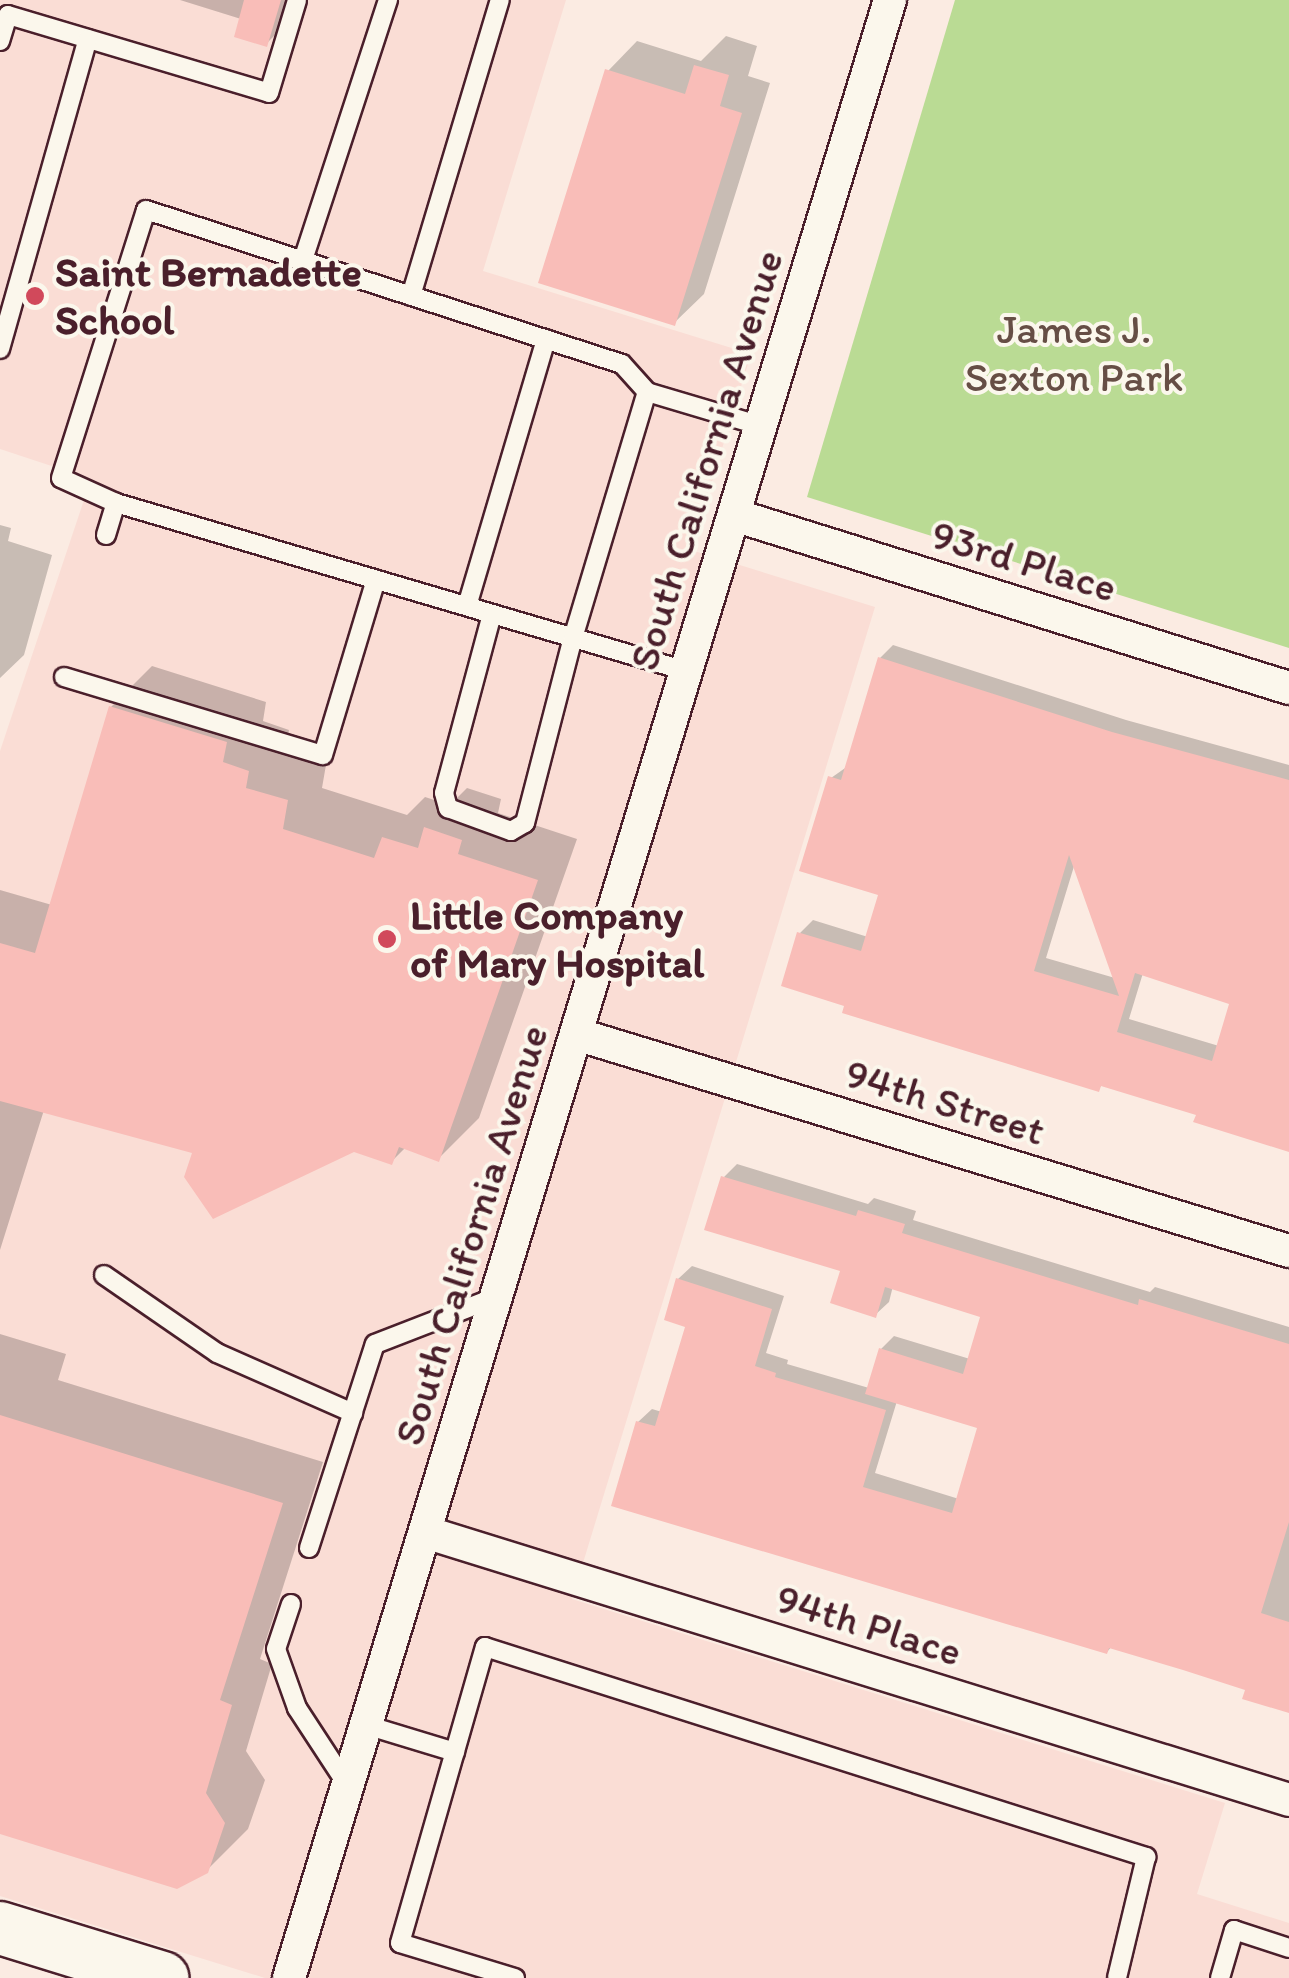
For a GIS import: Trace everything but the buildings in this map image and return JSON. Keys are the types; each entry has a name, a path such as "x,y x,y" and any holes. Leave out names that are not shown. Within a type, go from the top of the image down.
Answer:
{"main road":[{"path":"0,1928 164,1978"}],"street":[{"name":"South California Avenue","path":"290,1978 890,0"},
{"name":"93rd Place","path":"734,515 1289,688"},
{"name":"94th Street","path":"576,1034 1289,1251"},
{"name":"94th Place","path":"425,1532 1289,1800"}],"lane":[{"path":"0,41 8,15 269,93 298,0"},
{"path":"303,260 388,0"},
{"path":"411,296 500,0"},
{"path":"0,349 88,39"},
{"path":"686,672 116,502 61,478 146,210 622,364 646,392 761,426"},
{"path":"467,606 546,340"},
{"path":"492,614 444,793 448,808 511,831 525,823 572,638 646,392"},
{"path":"106,535 116,502"},
{"path":"64,678 323,755 376,580"},
{"path":"104,1275 217,1352 353,1413"},
{"path":"309,1548 376,1344 497,1296"},
{"path":"291,1604 276,1648 297,1708 348,1786"},
{"path":"515,1978 400,1944 485,1647 1146,1857 1117,1978"},
{"path":"366,1725 455,1752"},
{"path":"1220,1978 1234,1930 1289,1948"}],"shaded area":[{"name":"Little Company of Mary Hospital","path":"0,0 566,0 483,271 751,354 691,550 875,607 572,1599 1225,1803 1197,1894 1289,1923 1289,1978 265,1978 0,1896 0,751 91,479 0,449"}],"green space":[{"name":"James J. Sexton Park","path":"955,0 1289,0 1289,648 807,497"}],"place":[{"name":"Saint Bernadette School","path":"35,296"},
{"name":"Little Company of Mary Hospital","path":"387,939"}]}
